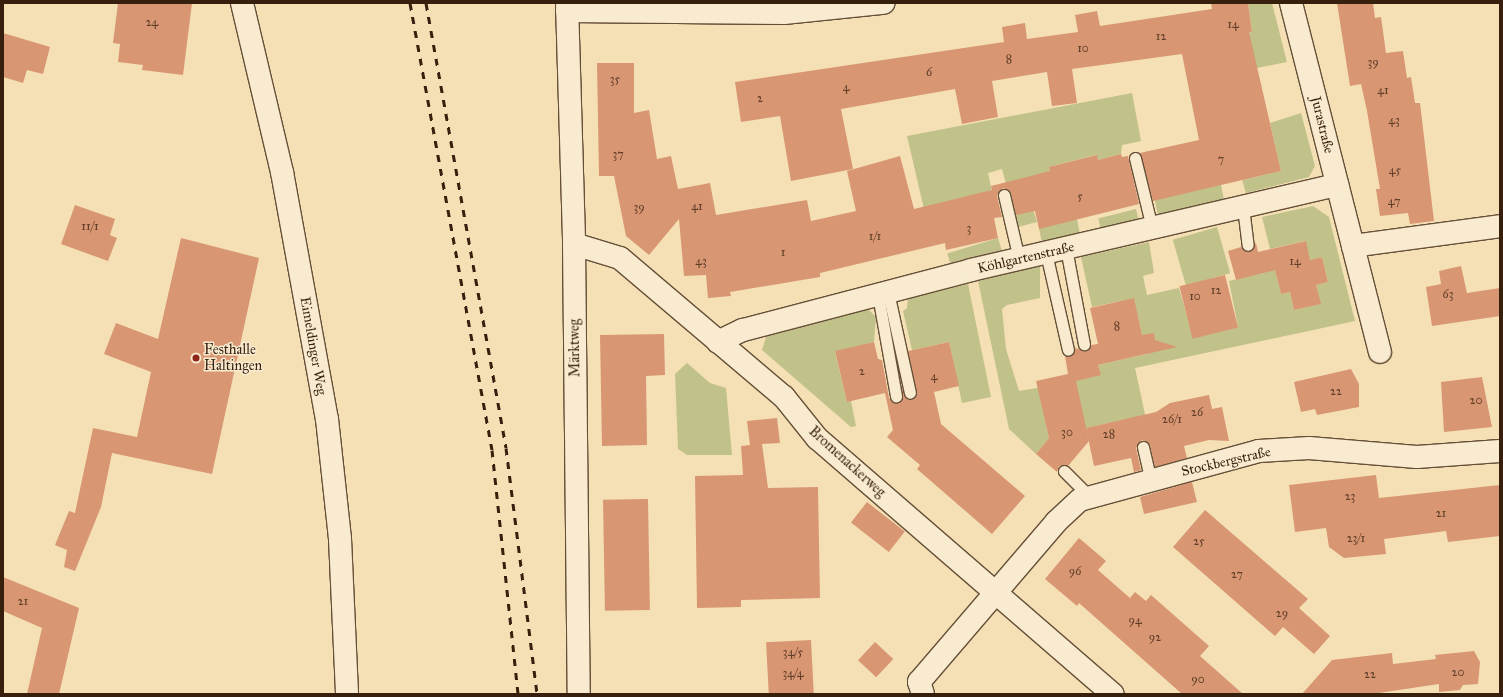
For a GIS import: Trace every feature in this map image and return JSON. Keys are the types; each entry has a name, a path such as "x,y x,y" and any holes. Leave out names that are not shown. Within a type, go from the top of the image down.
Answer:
{"street":[{"name":"Eimeldinger Weg","path":"242,3 282,172 327,419 340,539 347,694"},
{"path":"567,7 784,13 883,3"},
{"name":"Jurastraße","path":"1291,3 1380,352"},
{"name":"Märktweg","path":"567,7 574,244 579,694"},
{"name":"Köhlgartenstraße","path":"718,342 743,330 883,293 1056,250 1337,185"},
{"path":"1353,246 1500,226"},
{"name":"Bromenackerweg","path":"574,244 620,258 784,397 817,438 1113,694"},
{"name":"Stockbergstraße","path":"923,694 919,682 995,592 1070,507 1089,496 1260,451 1309,448 1438,457 1500,451"}],"lane":[{"path":"1135,158 1152,228"},
{"path":"1004,196 1019,259"},
{"path":"1243,207 1248,245"},
{"path":"1056,250 1084,344"},
{"path":"1056,250 1068,350"},
{"path":"883,293 910,393"},
{"path":"883,293 896,396"},
{"path":"1143,447 1150,481"},
{"path":"1064,471 1089,496"}],"green space":[{"path":"1248,3 1272,3 1287,62 1228,74 1238,34 1252,32"},
{"path":"1132,93 1141,141 1122,145 1121,154 1098,160 1096,155 1049,167 1050,171 1027,190 1037,222 1018,227 1002,169 988,173 992,191 927,222 907,136"},
{"path":"1301,113 1315,166 1309,177 1246,193 1242,180 1281,171 1270,123"},
{"path":"1160,149 1221,185 1224,200 1158,215 1144,152"},
{"path":"1313,206 1329,217 1355,321 1135,368 1146,419 1131,423 1126,419 1086,428 1044,414 1049,438 1036,454 1009,429 978,281 1040,266 1040,298 1007,305 1002,309 1006,349 1019,391 1061,384 1100,374 1098,365 1147,354 1153,347 1142,336 1138,316 1130,317 1126,300 1092,307 1081,257 1149,242 1154,273 1143,276 1147,295 1179,288 1193,338 1238,327 1229,281 1263,273 1274,265 1281,294 1290,292 1294,310 1320,304 1316,285 1328,282 1322,257 1310,260 1305,241 1270,249 1262,217"},
{"path":"1136,209 1139,221 1101,230 1098,218"},
{"path":"1077,219 1080,234 1042,241 1039,226"},
{"path":"1217,227 1230,273 1186,286 1173,240"},
{"path":"998,238 1002,251 951,267 947,253"},
{"path":"968,284 991,397 962,403 949,342 912,350 903,311 907,308 908,299"},
{"path":"868,309 876,317 874,342 835,352 847,402 851,401 856,426 851,427 762,350 767,334"},
{"path":"687,363 710,383 726,388 732,455 687,455 678,449 675,374"}],"building":[{"path":"118,3 192,3 183,75 142,70 143,65 118,62 120,44 113,43"},
{"path":"1211,3 1248,3 1252,32 1249,32 1281,171 1153,201 1140,153 1199,140 1182,54 1072,69 1077,103 1052,106 1047,72 992,81 998,117 962,124 955,89 841,109 853,169 791,181 780,116 741,122 735,82 1004,42 1002,27 1025,23 1027,39 1078,32 1075,15 1097,11 1100,26 1212,9"},
{"path":"1337,3 1373,3 1375,18 1381,17 1386,53 1403,51 1407,78 1411,77 1415,103 1420,103 1434,221 1410,224 1408,213 1380,216 1376,189 1380,189 1367,111 1361,84 1350,86"},
{"path":"3,33 50,47 43,74 27,70 23,83 3,77"},
{"path":"597,63 634,63 634,113 649,110 657,159 671,156 678,189 710,183 716,215 807,200 811,221 856,211 847,171 900,156 914,209 992,190 991,186 1050,171 1049,167 1097,155 1098,160 1121,154 1122,157 1128,156 1139,204 1039,229 1035,211 1016,215 1011,193 1003,188 997,196 1002,217 994,218 998,238 946,250 945,243 820,273 820,277 730,292 731,296 708,298 706,275 684,276 679,219 649,255 626,236 614,176 599,176"},
{"path":"75,205 115,219 110,235 117,238 108,261 61,244"},
{"name":"Festhalle Haltingen","path":"181,238 259,258 212,474 112,453 101,507 75,571 64,567 67,550 55,545 69,511 75,513 93,428 137,437 151,372 104,354 116,323 158,339"},
{"path":"1306,241 1310,260 1322,257 1328,282 1316,285 1321,304 1294,310 1290,292 1281,294 1275,270 1236,280 1228,251 1241,247 1249,252 1256,243 1258,252"},
{"path":"1461,266 1467,293 1500,288 1500,316 1432,326 1426,287 1441,284 1439,271"},
{"path":"1225,275 1238,327 1192,339 1179,286"},
{"path":"1134,298 1142,335 1154,333 1155,340 1177,347 1098,365 1101,375 1076,381 1089,441 1068,466 1059,466 1057,472 1036,454 1049,438 1036,381 1068,374 1065,356 1072,355 1075,348 1086,351 1091,345 1098,344 1090,308"},
{"path":"664,334 665,375 646,376 647,445 602,446 600,335"},
{"path":"874,342 878,359 882,360 889,398 897,403 903,398 901,386 908,400 917,395 908,351 949,342 959,386 934,392 941,424 1025,496 992,534 917,469 920,465 887,437 893,430 885,393 847,402 835,351"},
{"path":"1351,369 1359,384 1359,407 1317,415 1315,409 1301,412 1294,382"},
{"path":"1482,377 1492,427 1444,432 1441,382"},
{"path":"1209,395 1212,409 1222,407 1229,441 1209,440 1184,446 1187,458 1155,467 1150,445 1142,440 1136,448 1141,470 1134,472 1131,458 1094,466 1086,428 1156,412 1170,403"},
{"path":"777,418 780,443 762,444 768,488 818,487 820,598 741,600 741,607 697,608 695,476 743,475 741,446 750,445 747,421"},
{"path":"1376,475 1379,498 1500,485 1500,536 1448,542 1446,531 1384,539 1386,554 1344,558 1329,547 1326,528 1295,532 1289,485"},
{"path":"1192,482 1197,502 1144,514 1140,497"},
{"path":"648,499 650,610 605,611 603,500"},
{"path":"867,502 905,532 889,552 851,522"},
{"path":"1205,510 1308,599 1299,608 1330,636 1314,654 1283,627 1275,636 1173,547"},
{"path":"1079,538 1106,561 1098,570 1130,598 1135,592 1146,601 1151,595 1209,646 1200,656 1243,694 1182,694 1079,603 1077,606 1045,579"},
{"path":"3,577 79,608 59,694 27,694 42,628 3,611"},
{"path":"811,640 814,694 769,694 766,642"},
{"path":"875,642 893,659 876,677 858,660"},
{"path":"1474,651 1480,662 1478,684 1463,685 1460,690 1439,692 1439,684 1372,694 1302,694 1332,660 1392,653 1393,664 1436,659 1435,655"}],"railway":[{"path":"410,3 492,450 518,694"},
{"path":"426,3 506,448 537,694"}],"place":[{"name":"Festhalle Haltingen","path":"196,358"}]}
